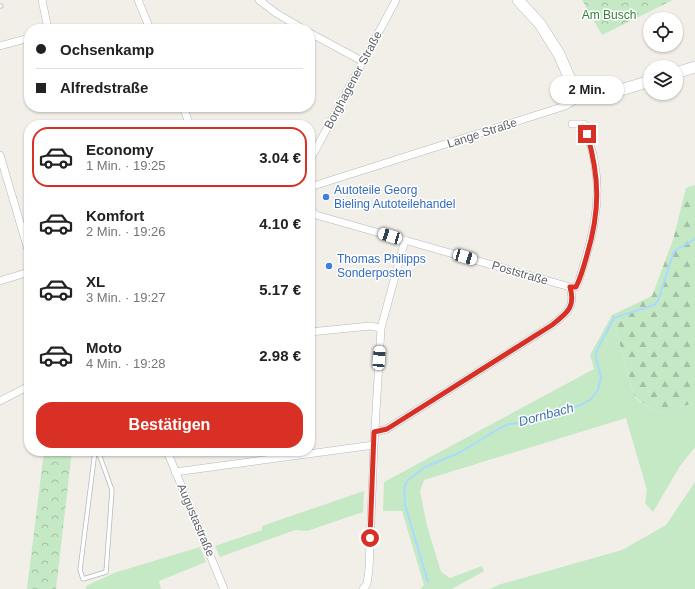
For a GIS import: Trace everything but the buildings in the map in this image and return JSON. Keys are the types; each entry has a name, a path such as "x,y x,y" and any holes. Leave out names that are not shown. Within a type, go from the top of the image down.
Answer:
{"main road":[{"path":"518,0 540,24 559,54 569,77 575,86 584,92 605,95 643,83"},
{"path":"683,71 695,67"}],"street":[{"path":"42,0 47,24"},
{"path":"138,0 148,24"},
{"path":"259,0 267,3 276,13 295,24"},
{"name":"Borghagener Straße","path":"315,150 396,0"},
{"path":"315,36 362,61"},
{"path":"0,46 24,39"},
{"name":"Lange Straße","path":"315,185 565,106 584,92"},
{"path":"374,432 387,429 552,325 569,310 572,301 570,287 576,287 579,280 595,225 597,202 595,166 584,124 572,124"},
{"path":"0,155 24,236"},
{"name":"Poststraße","path":"315,213 570,287"},
{"path":"363,589 368,581 369,569 374,432 381,328 405,240"},
{"path":"0,281 24,274"},
{"path":"315,332 370,326 381,328"},
{"path":"0,401 24,389"},
{"path":"315,453 374,445"},
{"name":"Augustastraße","path":"169,456 224,589"},
{"path":"176,472 293,456"}],"lane":[{"path":"94,456 80,570 82,579 106,572 112,490 100,456"}],"green space":[{"name":"Am Busch","path":"582,0 673,0 649,12 643,12 643,15 602,35"},
{"path":"695,185 695,403 657,413 634,396 612,315 652,296 673,240 686,188"},
{"path":"612,315 634,397 657,413 695,403 695,447 680,466 653,512 645,503 647,490 626,418 424,480 420,491 427,526 441,572 450,578 482,566 484,571 452,589 420,589 424,585 402,511 383,511 384,482 594,369 590,355"},
{"path":"43,456 71,456 56,589 27,589"},
{"path":"695,482 695,589 490,589 498,585 622,550 666,525"},
{"path":"364,491 363,512 307,531 295,530 220,557 215,546 262,530 262,526"},
{"path":"200,547 206,562 159,581 161,589 86,589 86,586 114,573"}],"waterway":[{"name":"Dornbach","path":"428,582 405,505 404,487 408,480 425,467 459,453 509,424 518,423 581,405 591,399 598,390 601,377 596,352 614,318 654,305 658,301 674,251 695,239"}],"place":[{"name":"Autoteile Georg Bieling Autoteilehandel","path":"326,197"},
{"name":"Thomas Philipps Sonderposten","path":"329,266"}],"route":[{"path":"370,538 374,432 387,429 552,325 569,310 572,301 570,287 576,287 579,280 595,225 597,186 595,166 587,134"}]}
